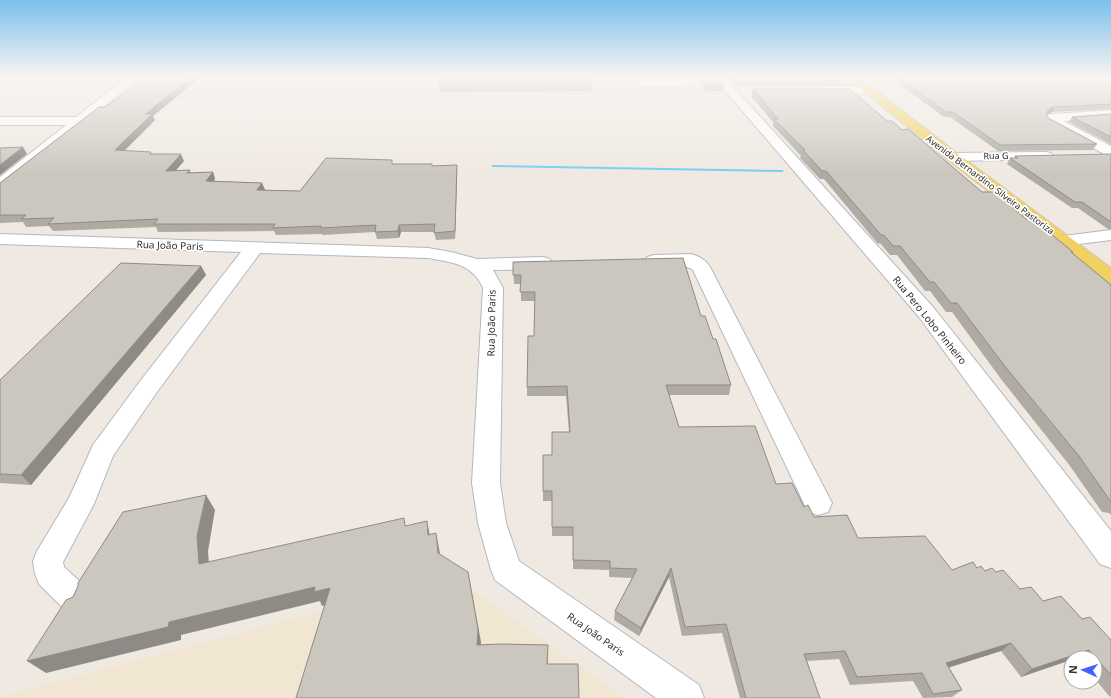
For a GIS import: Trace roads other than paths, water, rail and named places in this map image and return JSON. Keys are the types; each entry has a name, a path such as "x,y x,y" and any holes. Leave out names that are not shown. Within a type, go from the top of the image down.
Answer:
{"main road":[{"name":"Avenida Bernardino Silveira Pastoriza","path":"892,110 1111,277"}],"street":[{"path":"0,185 93,110"},
{"name":"Rua Pero Lobo Pinheiro","path":"753,110 926,312 1111,554"},
{"path":"1111,114 1051,119 1111,152"},
{"path":"0,121 78,121"},
{"path":"1087,155 1111,155"},
{"name":"Rua G","path":"953,157 1056,156"},
{"path":"1063,241 1111,235"},
{"name":"Rua João Paris","path":"0,239 428,253 453,257 474,265 487,274 493,288 486,483 492,523 506,570 686,698"},
{"path":"76,599 50,574 48,561 80,504 102,452 148,386 254,248"},
{"path":"637,261 692,260 701,267 818,503"},
{"path":"474,265 560,263"}],"waterway":[{"path":"494,166 782,171"}]}
